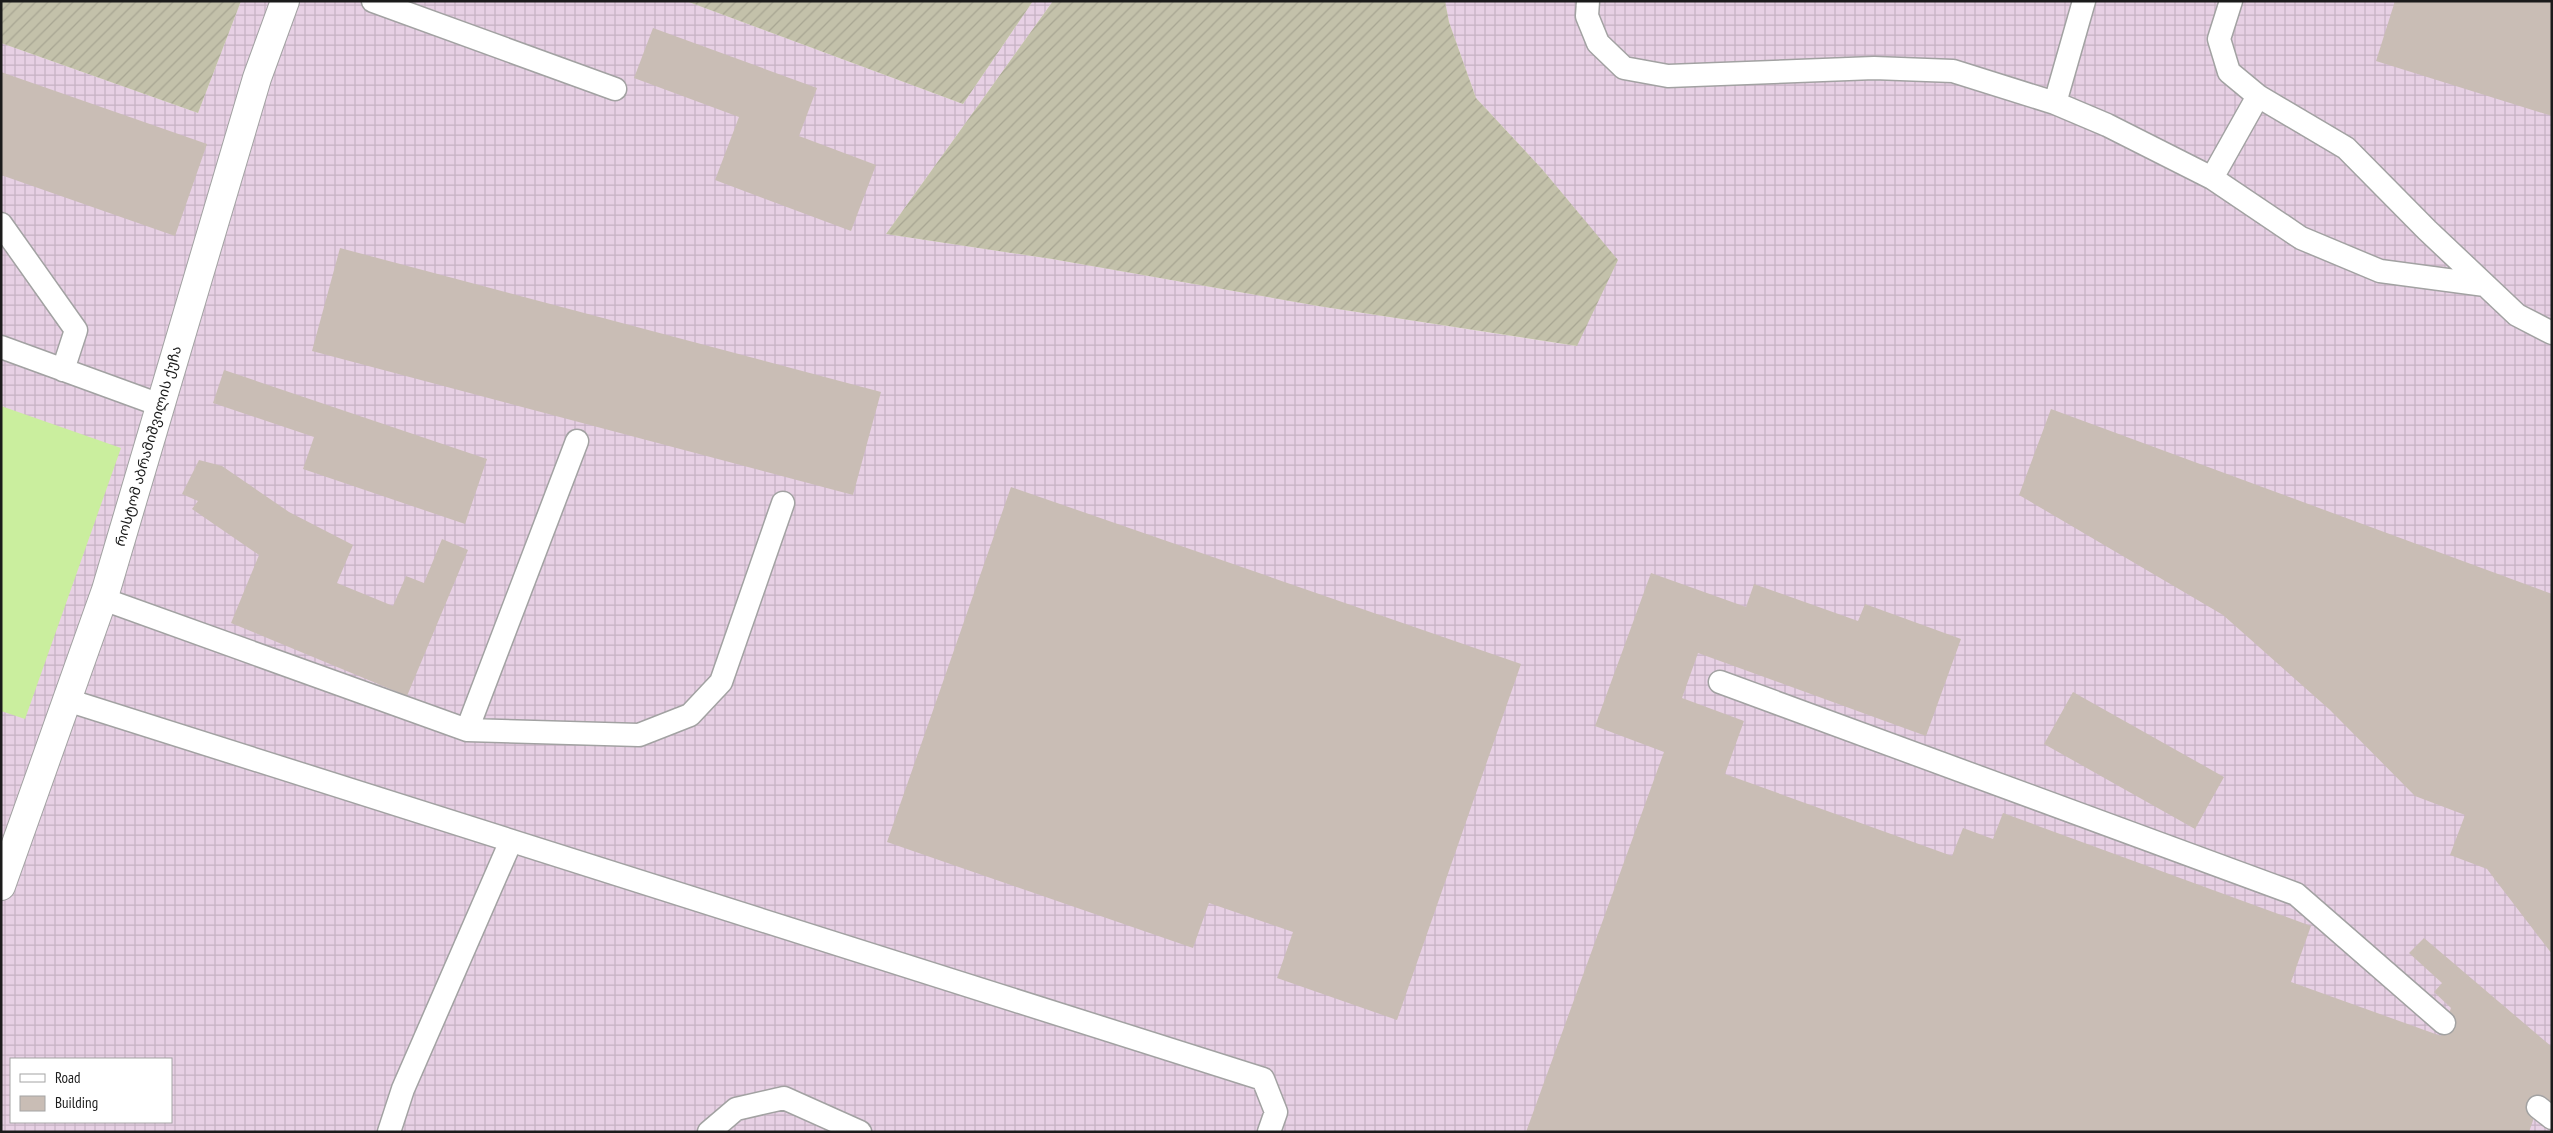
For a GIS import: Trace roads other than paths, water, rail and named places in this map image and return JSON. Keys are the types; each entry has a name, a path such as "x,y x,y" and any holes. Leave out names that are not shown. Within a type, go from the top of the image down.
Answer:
{"street":[{"name":"როსტომ აბრამიშვილის ქუჩა","path":"1,886 102,599 257,78 285,1"}],"lane":[{"path":"373,1 615,89"},
{"path":"1588,1 1587,16 1598,43 1624,68 1668,76 1874,68 1953,71 2055,103 2107,124 2212,178 2301,238 2380,271 2485,285"},
{"path":"2055,103 2084,1"},
{"path":"2231,1 2219,39 2229,72 2258,96 2346,148 2426,230 2517,316 2552,333"},
{"path":"2212,178 2258,96"},
{"path":"1,224 76,330 63,370"},
{"path":"1,347 160,405"},
{"path":"467,730 577,441"},
{"path":"102,599 467,730 639,736 690,715 721,682 783,503"},
{"path":"1720,682 2296,894 2444,1023"},
{"path":"67,700 1262,1079 1276,1112 1269,1132"},
{"path":"389,1132 403,1089 511,841"},
{"path":"709,1132 736,1109 784,1098 860,1132"}]}
